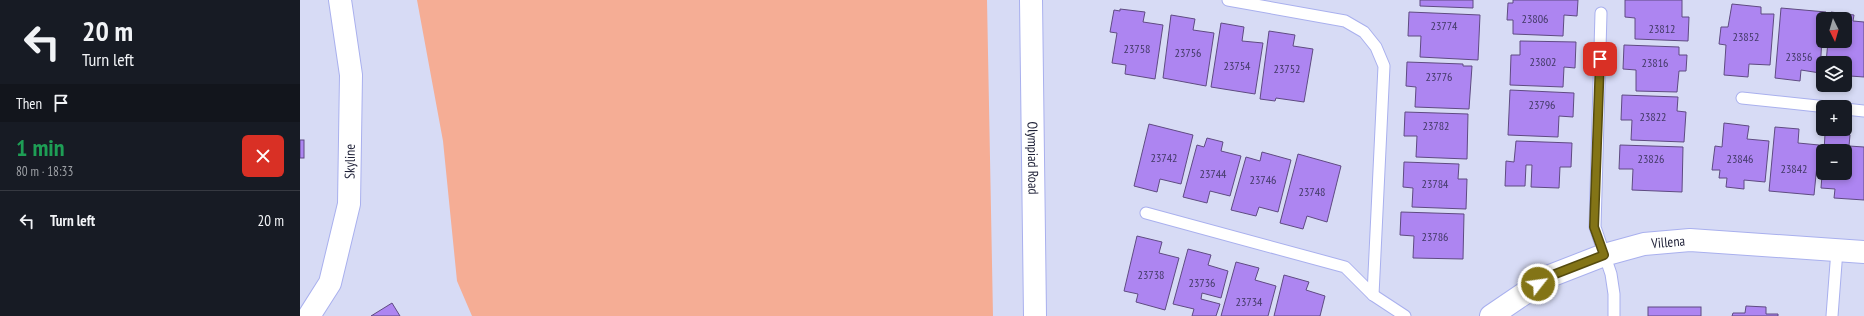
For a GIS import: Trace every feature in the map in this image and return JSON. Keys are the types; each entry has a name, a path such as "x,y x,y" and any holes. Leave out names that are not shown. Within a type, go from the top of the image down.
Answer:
{"street":[{"name":"Skyline","path":"309,316 330,283 349,204 351,75 340,0"},
{"name":"Olympiad Road","path":"1031,0 1035,316"},
{"name":"Villena","path":"1491,316 1550,276 1604,255 1644,244 1690,240 1864,252"}],"lane":[{"path":"1228,0 1345,21 1364,32 1376,47 1384,66 1373,295"},
{"path":"1601,13 1594,227 1611,274 1614,294 1614,316"},
{"path":"1742,98 1816,106"},
{"path":"1852,110 1864,111"},
{"path":"1146,213 1345,268 1373,295 1405,316"},
{"path":"1832,316 1837,250"}],"shaded area":[{"path":"417,0 987,0 993,316 472,316 457,281 443,141"}],"building":[{"path":"1420,0 1473,0 1473,8 1420,6"},
{"path":"1513,0 1578,0 1577,16 1564,15 1563,36 1513,34 1513,20 1507,20 1508,3 1513,3"},
{"path":"1625,0 1682,0 1682,17 1689,17 1688,41 1635,39 1635,18 1625,17"},
{"path":"1732,4 1761,7 1761,14 1774,14 1770,65 1749,64 1748,77 1724,75 1726,45 1719,44 1721,27 1728,27"},
{"path":"1781,8 1826,12 1816,12 1816,48 1821,48 1821,56 1816,56 1816,72 1801,70 1800,81 1775,78"},
{"path":"1120,9 1145,12 1143,22 1163,25 1155,79 1125,74 1126,65 1112,63 1117,33 1110,32 1114,10 1120,11"},
{"path":"1409,12 1480,15 1478,60 1420,57 1421,36 1408,36"},
{"path":"1171,15 1195,19 1193,30 1214,33 1206,86 1163,78"},
{"path":"1852,15 1854,15 1853,21 1864,22 1864,77 1852,76 1852,56 1827,56 1827,48 1852,48"},
{"path":"1221,23 1244,27 1242,41 1263,43 1255,94 1211,87"},
{"path":"1269,31 1295,35 1293,46 1313,49 1304,102 1276,98 1275,101 1260,99"},
{"path":"1520,41 1576,42 1575,68 1564,67 1563,87 1510,85 1511,55 1520,55"},
{"path":"1624,45 1679,47 1679,55 1687,55 1686,71 1679,71 1677,92 1636,91 1636,70 1623,69"},
{"path":"1407,62 1463,64 1463,66 1472,66 1469,109 1415,107 1416,87 1406,86"},
{"path":"1510,90 1574,93 1573,117 1559,116 1558,137 1508,135"},
{"path":"1622,95 1678,97 1677,111 1686,112 1684,142 1631,140 1632,120 1621,120"},
{"path":"1405,112 1468,114 1467,159 1416,157 1417,136 1404,136"},
{"path":"1724,123 1749,126 1747,139 1769,141 1765,182 1744,180 1744,189 1726,187 1727,178 1719,178 1720,170 1712,170 1715,146 1722,147"},
{"path":"1149,124 1193,135 1181,184 1160,179 1157,192 1134,186"},
{"path":"1775,127 1799,129 1798,143 1816,145 1816,175 1814,195 1769,191"},
{"path":"1825,136 1850,136 1849,144 1824,144"},
{"path":"1207,138 1223,142 1221,151 1241,156 1230,196 1210,191 1207,203 1183,197 1197,145 1204,147"},
{"path":"300,140 304,140 304,158 300,158"},
{"path":"1516,141 1572,143 1571,167 1560,167 1559,188 1531,187 1532,165 1526,165 1525,186 1505,186 1506,161 1514,162"},
{"path":"1620,145 1683,147 1682,192 1632,190 1633,169 1619,169"},
{"path":"1852,146 1864,147 1864,200 1834,198 1835,189 1821,188 1822,180 1852,180"},
{"path":"1262,152 1291,160 1278,212 1259,207 1256,216 1231,210 1246,157 1260,161"},
{"path":"1298,154 1341,166 1327,222 1307,216 1303,229 1280,223"},
{"path":"1404,162 1459,164 1458,179 1467,179 1466,209 1412,207 1413,188 1403,187"},
{"path":"1401,212 1464,214 1463,259 1413,258 1414,236 1400,235"},
{"path":"1137,236 1162,242 1159,253 1179,258 1165,310 1136,302 1138,294 1124,291"},
{"path":"1188,249 1211,255 1208,265 1228,271 1221,298 1202,293 1201,299 1220,304 1216,316 1192,316 1194,309 1173,304"},
{"path":"1236,262 1259,268 1255,280 1276,286 1268,316 1221,316"},
{"path":"1284,275 1309,282 1306,290 1325,296 1320,316 1274,316"},
{"path":"392,303 400,316 371,316"},
{"path":"1746,306 1766,307 1766,314 1778,314 1778,316 1732,316 1733,313 1745,313"},
{"path":"1648,307 1701,307 1701,316 1648,316"}],"route":[{"path":"1538,284 1550,276 1604,255 1594,227 1600,59"}]}
